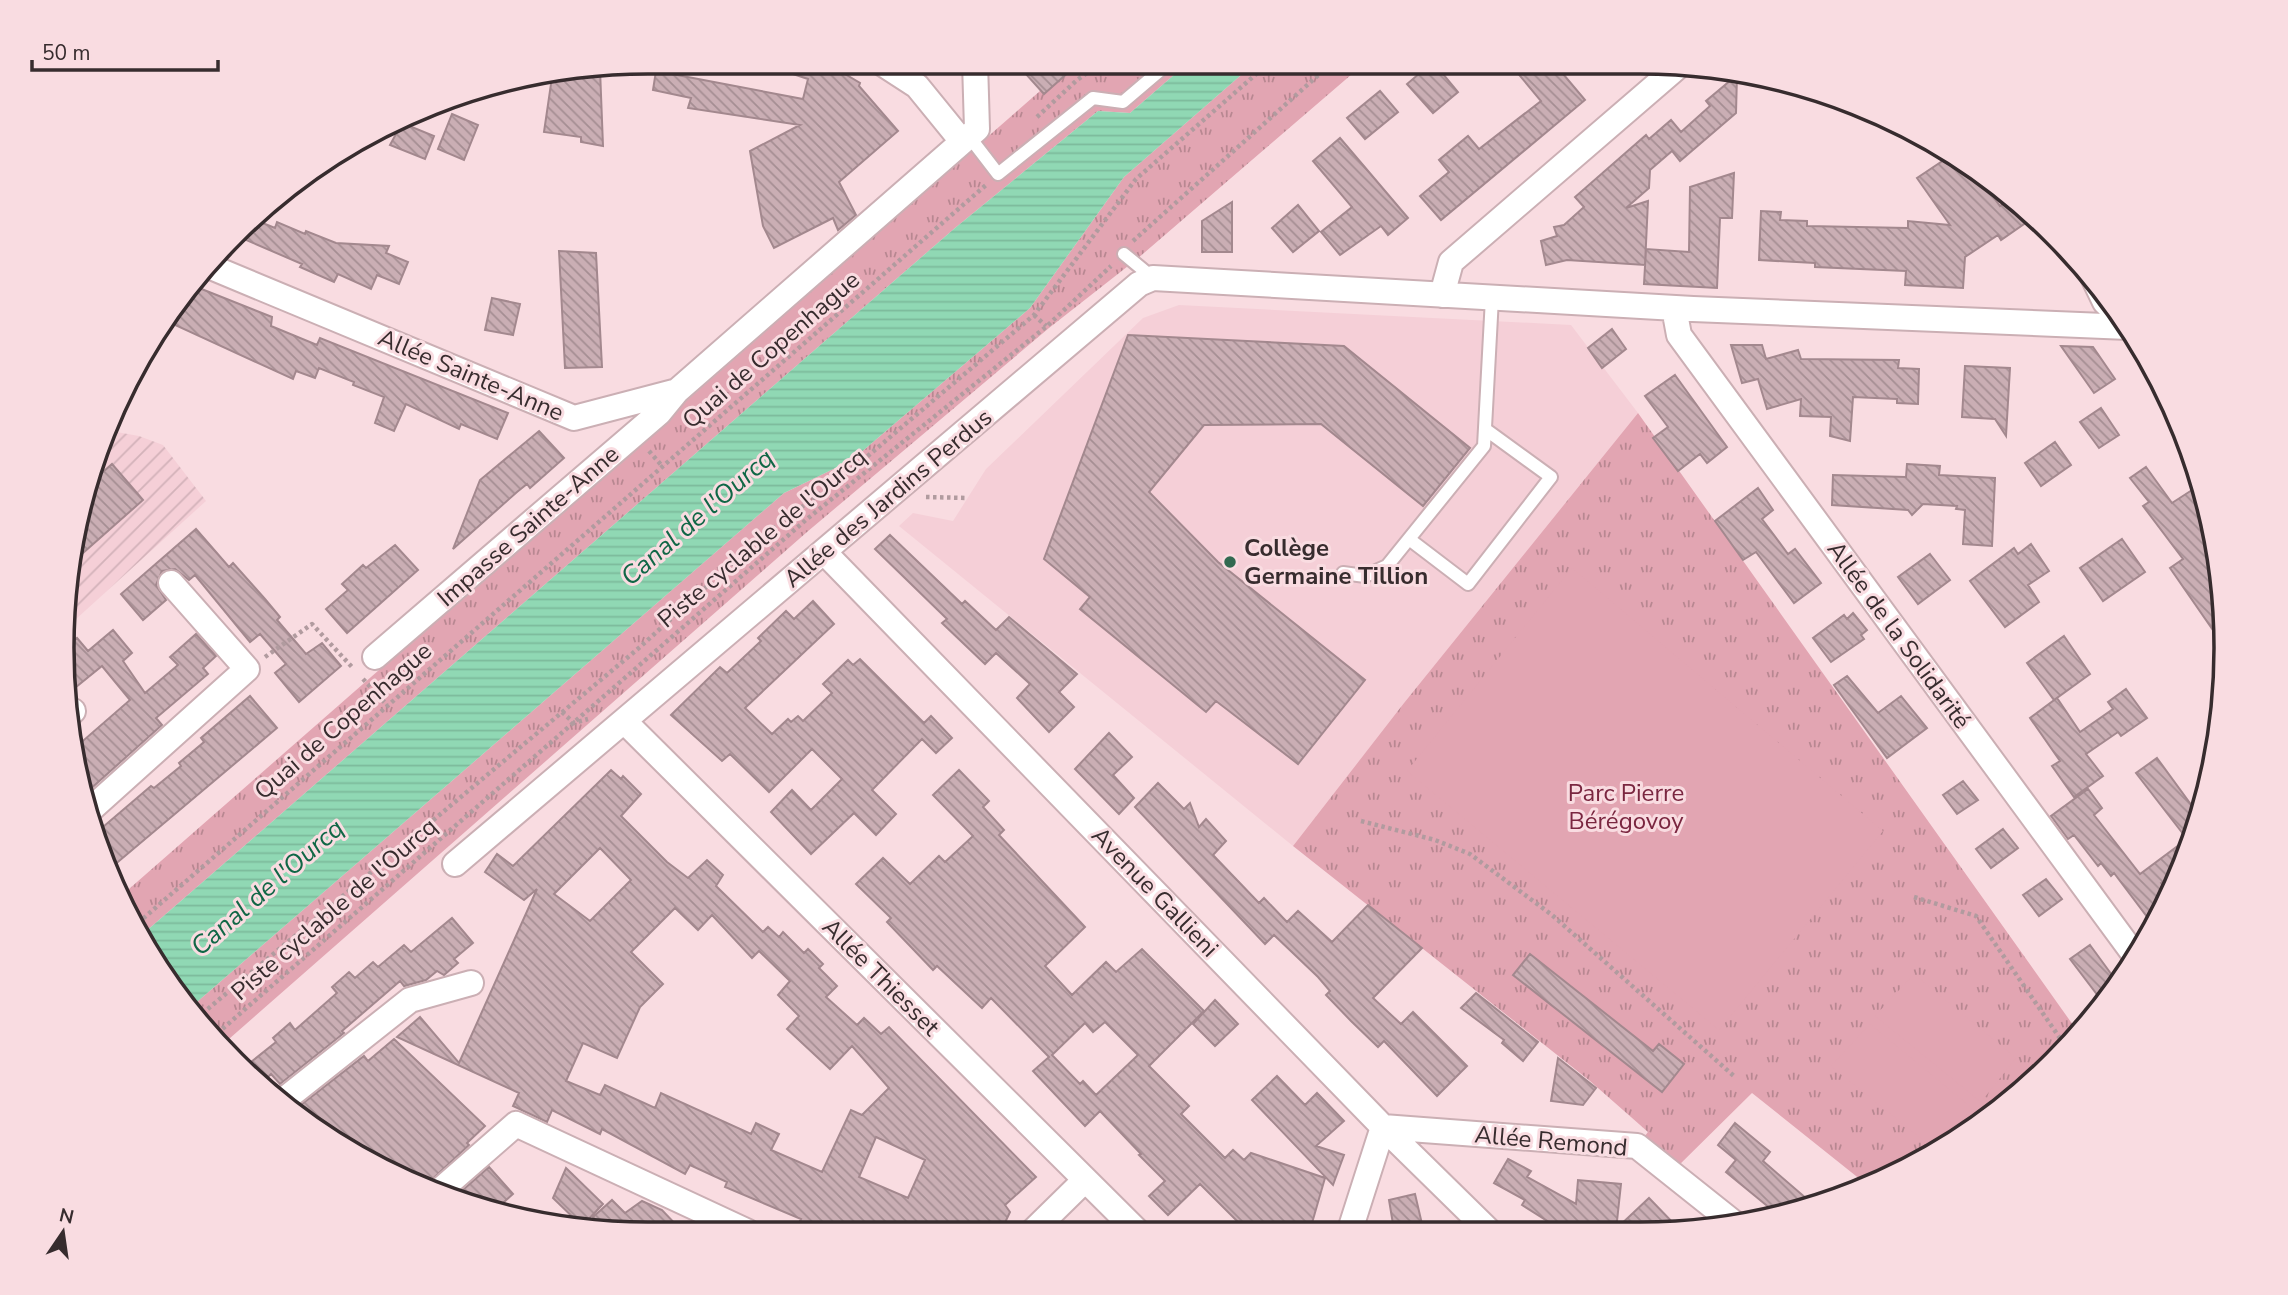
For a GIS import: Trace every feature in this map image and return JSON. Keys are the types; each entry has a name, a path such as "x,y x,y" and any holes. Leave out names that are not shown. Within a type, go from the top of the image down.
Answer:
{"street":[{"path":"898,74 917,86 969,135"},
{"path":"969,135 974,74"},
{"path":"1442,295 1451,262 1668,75"},
{"name":"Allée Sainte-Anne","path":"216,269 574,418 677,391 969,135"},
{"path":"1153,278 1674,308 2116,327"},
{"name":"Allée des Jardins Perdus","path":"455,864 1139,284 1153,278"},
{"path":"2068,325 2082,318 2094,296"},
{"name":"Allée de la Solidarité","path":"1674,308 1679,335 2129,948"},
{"name":"Impasse Sainte-Anne","path":"374,657 659,413 677,391"},
{"name":"Avenue Gallieni","path":"824,552 1383,1127 1480,1222"},
{"path":"96,805 247,670 171,583"},
{"name":"Allée Thiesset","path":"625,722 1128,1222"},
{"path":"289,1095 410,1000 471,983"},
{"path":"446,1185 516,1124 727,1222"},
{"path":"1353,1222 1383,1127"},
{"name":"Allée Remond","path":"1383,1127 1637,1146 1724,1215"},
{"path":"1042,1222 1085,1180"}],"lane":[{"path":"969,135 998,174 1093,98 1123,102 1156,74"},
{"path":"1124,254 1153,278"},
{"path":"1343,573 1365,576 1387,566 1484,446 1492,298"},
{"path":"1409,539 1468,584 1551,477 1485,429"}],"path":[{"path":"1077,80 1086,74"},
{"path":"204,1012 640,647 758,540 856,466 1034,315 1136,179 1256,74"},
{"name":"Piste cyclable de l'Ourcq","path":"220,1031 807,519 1047,326 1124,254 1138,234 1319,74"},
{"name":"Quai de Copenhague","path":"142,919 889,271"},
{"path":"247,670 312,624 387,705"},
{"path":"1361,821 1435,840 1470,854 1552,915 1735,1077"},
{"path":"1914,897 1976,916 2060,1038"}],"shaded area":[{"name":"Collège Germaine Tillion","path":"1179,305 1571,325 1638,413 1404,703 1293,846 899,526 913,513 953,521 986,469 1143,318"},
{"path":"116,432 139,436 163,445 206,501 75,620 78,573 85,536 93,499"}],"green space":[{"path":"1059,74 1175,74 1130,113 1098,111 955,228 148,930 128,890"},
{"path":"1242,74 1352,74 1137,259 1049,328 807,532 229,1039 216,1026 196,1002 784,493 852,460 1030,308 1124,177"},
{"name":"Parc Pierre Bérégovoy","path":"1638,413 2073,1025 2019,1079 1990,1103 1927,1145 1859,1178 1752,1093 1671,1173 1637,1146 1648,1132 1590,1081 1293,846 1404,703"},
{"path":"1572,568 1883,831 1719,1030 1407,771"},
{"path":"1914,974 2016,1058 1981,1102 1875,1016"},
{"path":"1870,1024 1972,1108 1958,1126 1928,1144 1831,1066"}],"water":[{"name":"Canal de l'Ourcq","path":"1175,74 1242,74 1124,177 1030,308 852,460 784,493 196,1002 148,930 955,228 1098,111 1130,113"}],"building":[{"path":"656,74 672,74 803,99 808,79 793,74 845,74 860,83 859,86 898,131 839,182 856,215 838,230 833,218 774,248 763,226 750,151 800,125 688,108 691,98 653,90"},
{"path":"1026,74 1066,74 1044,94"},
{"path":"1419,74 1443,74 1458,92 1433,113 1407,84"},
{"path":"1518,74 1563,74 1585,100 1441,220 1420,196 1449,172 1439,160 1468,136 1479,149 1541,101"},
{"path":"600,76 603,146 581,142 581,137 544,132 551,82"},
{"path":"1730,81 1737,82 1736,113 1680,161 1672,151 1650,170 1649,188 1626,208 1648,201 1645,265 1567,260 1546,265 1541,241 1557,236 1554,227 1564,225 1584,207 1575,197 1646,135 1649,139 1671,120 1681,132 1710,106 1706,101"},
{"path":"1380,91 1398,112 1365,139 1347,118"},
{"path":"452,114 478,125 464,160 438,149"},
{"path":"409,126 434,136 425,159 390,145 397,131"},
{"path":"1340,138 1408,218 1388,235 1381,226 1340,255 1321,232 1352,207 1313,161"},
{"path":"1944,160 1990,192 2000,206 2004,203 2026,223 2001,240 1998,235 1965,257 1963,288 1905,285 1906,271 1815,267 1815,263 1759,260 1761,211 1781,212 1780,220 1807,221 1807,226 1908,228 1908,221 1950,225 1917,178"},
{"path":"1734,173 1732,218 1720,218 1717,288 1644,284 1646,249 1689,252 1690,187"},
{"path":"1232,202 1232,252 1202,252 1202,221"},
{"path":"1298,205 1319,231 1293,252 1272,228"},
{"path":"277,222 336,243 389,246 386,253 408,262 399,284 377,275 371,289 338,274 334,282 300,267 302,264 245,239 262,223 275,228"},
{"path":"559,251 596,253 602,367 565,368"},
{"path":"200,288 272,317 271,326 317,345 320,338 508,413 497,439 461,424 459,429 406,404 394,431 375,423 384,397 319,368 315,378 296,371 293,379 173,324"},
{"path":"492,298 520,304 513,335 485,330"},
{"path":"1612,329 1626,349 1602,368 1588,348"},
{"path":"1128,335 1344,346 1470,448 1423,506 1321,424 1204,425 1149,492 1218,562 1365,680 1298,764 1216,701 1206,712 1080,609 1090,597 1044,559"},
{"path":"1731,345 1762,345 1766,359 1798,350 1801,359 1899,360 1898,368 1919,369 1918,404 1897,403 1897,399 1853,397 1850,441 1830,436 1831,417 1800,416 1801,399 1767,409 1758,379 1742,383"},
{"path":"2061,346 2093,347 2115,379 2094,393"},
{"path":"1965,366 2010,368 2006,436 1995,419 1962,417"},
{"path":"1675,375 1727,447 1707,463 1700,454 1678,471 1653,438 1668,427 1645,396"},
{"path":"2101,408 2119,435 2099,448 2080,422"},
{"path":"539,431 564,458 530,488 527,484 517,492 453,549 480,480"},
{"path":"2055,442 2071,465 2041,486 2025,463"},
{"path":"112,464 143,500 82,554 93,499 101,474"},
{"path":"1907,464 1940,466 1939,475 1995,478 1992,546 1963,544 1965,510 1956,509 1957,506 1923,504 1912,515 1908,510 1832,505 1833,475 1906,477"},
{"path":"2146,467 2172,503 2192,491 2210,573 2214,631 2170,568 2183,559 2143,506 2149,502 2130,478"},
{"path":"1758,488 1773,510 1762,519 1788,554 1795,549 1821,583 1794,603 1756,552 1743,560 1715,521"},
{"path":"196,529 229,567 233,563 265,599 280,617 277,620 306,654 322,643 341,666 299,702 275,673 286,664 260,634 250,642 195,575 189,580 175,569 162,571 156,585 166,600 143,620 121,594"},
{"path":"890,535 962,604 965,601 996,630 1009,617 1077,674 1059,692 1074,707 1049,732 1017,698 1030,684 996,653 985,664 942,623 947,619 875,549"},
{"path":"2122,539 2145,572 2103,601 2080,568"},
{"path":"2031,544 2049,571 2028,585 2039,602 2005,627 1970,581 2014,548 2018,554"},
{"path":"395,545 418,570 347,633 326,609 348,590 342,584 363,565 366,568"},
{"path":"1930,554 1950,580 1918,604 1898,577"},
{"path":"813,601 834,624 745,708 772,734 788,719 791,722 798,716 803,721 832,693 823,684 848,660 853,665 860,659 924,723 931,716 952,738 936,753 922,739 872,790 896,814 876,835 854,813 811,854 771,812 792,790 811,810 842,779 812,749 769,792 730,754 722,761 671,715 720,667 727,673 761,641 758,638 786,611 794,619"},
{"path":"1853,613 1867,630 1861,635 1864,639 1831,662 1813,638 1844,615 1847,619"},
{"path":"113,630 132,653 123,661 145,693 178,665 170,657 196,634 216,656 203,668 208,674 156,718 162,725 91,788 82,742 130,700 102,666 75,688 74,640 77,638 88,651"},
{"path":"2064,636 2090,674 2054,700 2027,663"},
{"path":"1847,676 1878,713 1901,696 1927,728 1887,758 1834,685"},
{"path":"2126,689 2147,718 2121,736 2118,732 2086,754 2103,776 2074,797 2052,766 2060,761 2030,718 2057,698 2080,732 2113,709 2108,702"},
{"path":"250,696 277,728 116,864 103,827 151,786 154,788 181,766 179,763 204,742 201,738"},
{"path":"1109,733 1132,757 1113,775 1134,798 1119,814 1075,769"},
{"path":"2157,758 2192,806 2183,834 2136,773"},
{"path":"611,770 621,779 623,776 641,794 621,816 667,862 688,878 707,860 723,875 716,886 763,932 768,927 779,937 783,932 804,953 808,949 823,964 819,968 837,986 826,997 857,1025 864,1018 881,1034 889,1027 1036,1177 1005,1205 1010,1212 1005,1222 799,1222 801,1219 725,1187 727,1182 690,1165 685,1174 602,1129 600,1134 552,1110 547,1122 513,1106 519,1093 397,1037 420,1017 459,1063 537,889 524,900 485,872 497,854 513,866","holes":["600,848 631,880 590,921 554,894","675,908 698,930 712,915 752,958 759,951 790,981 778,995 799,1016 787,1029 830,1069 852,1046 889,1088 862,1115 851,1110 822,1172 771,1150 779,1134 756,1123 751,1134 661,1093 655,1108 605,1085 600,1095 566,1081 583,1043 617,1058 640,1007 663,984 631,952","876,1137 925,1160 908,1198 859,1177"]},
{"path":"959,770 989,801 983,807 1004,830 999,835 1085,927 1045,966 1072,995 1106,962 1116,972 1142,949 1204,1011 1149,1066 1189,1106 1181,1114 1225,1158 1233,1150 1244,1160 1251,1153 1325,1178 1312,1222 1238,1222 1200,1184 1168,1215 1149,1196 1165,1181 1139,1155 1141,1154 1100,1111 1085,1126 1033,1071 1049,1057 991,998 982,1008 937,966 933,970 887,922 891,918 856,884 883,858 910,884 939,856 945,862 973,836 933,795","holes":["1105,1022 1138,1055 1096,1095 1083,1081 1080,1084 1052,1055 1085,1023 1093,1032"]},
{"path":"1963,781 1978,800 1957,814 1943,795"},
{"path":"1158,783 1184,809 1190,803 1199,827 1206,819 1226,841 1213,855 1259,903 1264,898 1287,922 1298,911 1332,942 1368,905 1422,948 1373,998 1401,1024 1413,1012 1467,1066 1437,1096 1384,1041 1378,1047 1351,1021 1326,995 1330,991 1318,977 1274,935 1265,944 1135,807"},
{"path":"2088,789 2102,808 2094,815 2140,874 2179,845 2147,917 2114,873 2111,876 2101,863 2098,866 2074,835 2068,839 2051,816"},
{"path":"2003,829 2018,848 1991,868 1976,849"},
{"path":"2046,879 2062,899 2039,916 2023,895"},
{"path":"452,918 473,943 454,959 458,963 444,975 437,971 426,980 404,986 400,981 342,1031 344,1033 280,1084 271,1074 267,1078 251,1062 276,1042 273,1038 290,1023 295,1030 337,993 332,987 349,972 355,978 373,962 378,967 404,945 411,952"},
{"path":"2090,945 2112,975 2097,995 2070,959"},
{"path":"1530,954 1653,1051 1659,1044 1684,1064 1662,1092 1513,975"},
{"path":"1476,993 1538,1042 1523,1061 1502,1043 1504,1040 1461,1008"},
{"path":"1215,1000 1238,1024 1215,1046 1193,1024"},
{"path":"394,1039 485,1126 432,1179 360,1145 301,1105 364,1056 368,1061"},
{"path":"1558,1058 1596,1088 1583,1105 1551,1101"},
{"path":"1277,1076 1305,1105 1317,1093 1344,1121 1316,1146 1344,1155 1333,1185 1252,1100"},
{"path":"1735,1123 1770,1152 1763,1161 1805,1197 1768,1207 1726,1172 1736,1160 1718,1145"},
{"path":"1508,1159 1531,1171 1527,1177 1576,1204 1578,1180 1621,1184 1617,1221 1549,1222 1522,1205 1525,1200 1494,1183"},
{"path":"489,1167 513,1194 503,1203 462,1191"},
{"path":"566,1168 603,1204 589,1218 573,1217 553,1198"},
{"path":"1415,1194 1422,1222 1393,1222 1389,1200"},
{"path":"1649,1198 1671,1220 1640,1222 1623,1222"},
{"path":"612,1200 625,1213 642,1201 662,1210 673,1222 610,1220 593,1217"}],"place":[{"name":"Collège Germaine Tillion","path":"1230,562"}]}
